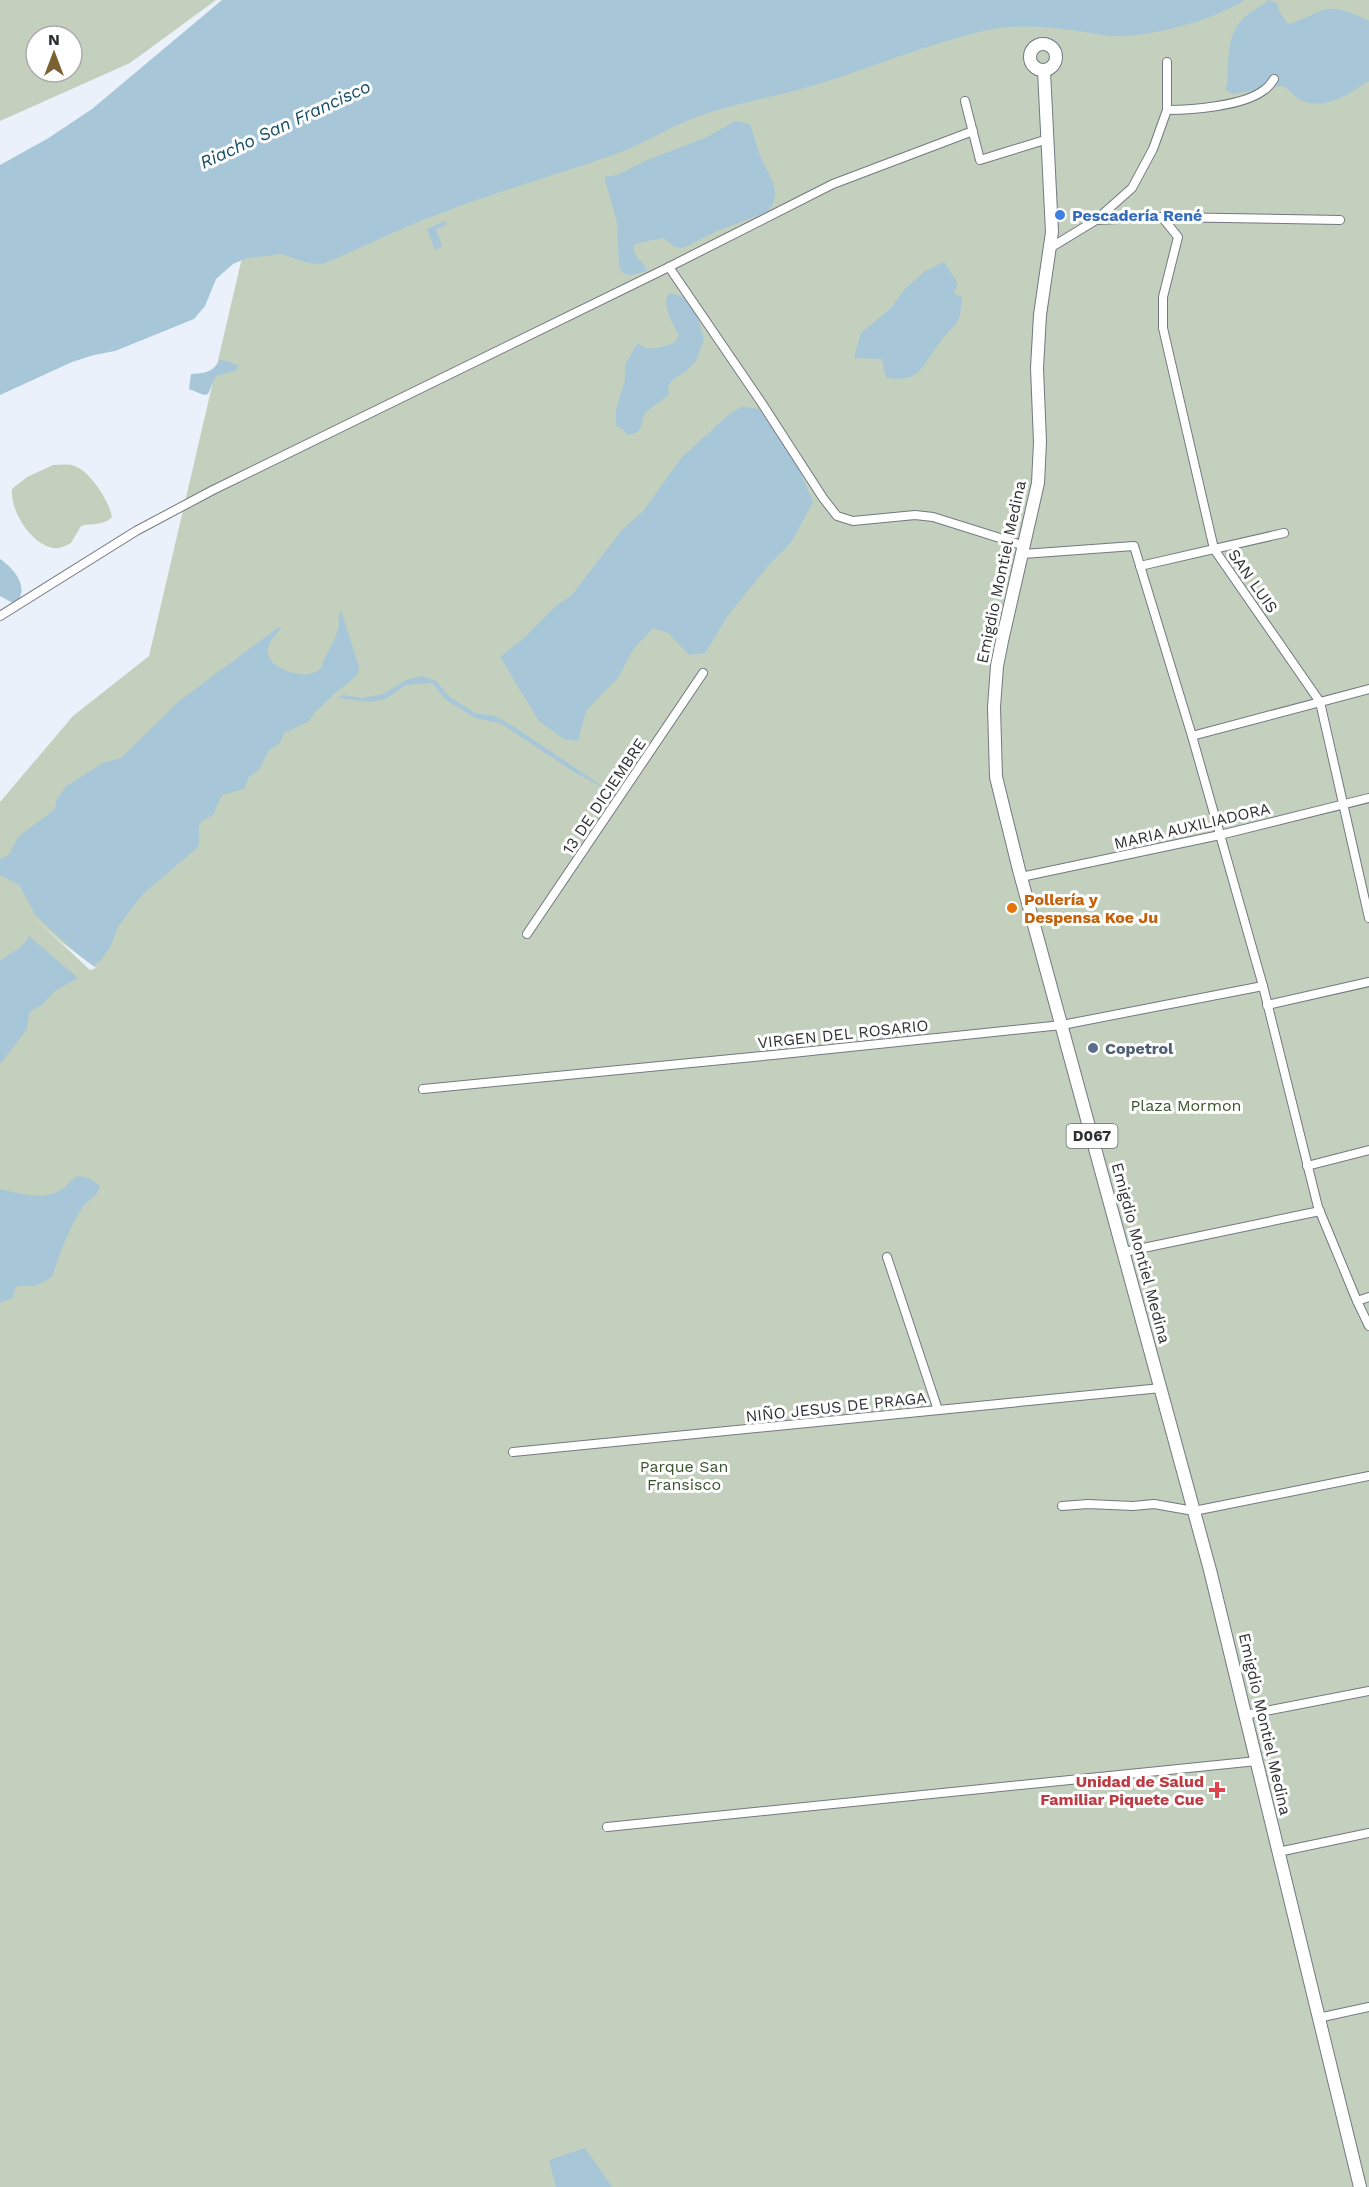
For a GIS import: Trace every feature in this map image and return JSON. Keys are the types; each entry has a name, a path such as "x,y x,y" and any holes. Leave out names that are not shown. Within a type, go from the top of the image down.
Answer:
{"main road":[{"name":"Emigdio Montiel Medina","path":"1044,70 1052,232 1040,315 1037,368 1040,442 1038,483 997,666 994,724 996,777 1021,877 1194,1511 1360,2187"}],"street":[{"path":"1050,249 1096,220 1132,188 1153,149 1167,110 1167,62"},
{"path":"1167,110 1197,110 1238,101 1264,91 1274,79"},
{"path":"965,101 980,160 1048,139"},
{"path":"0,616 133,533 213,490 669,267 833,184 972,131"},
{"path":"1096,220 1162,217 1340,220"},
{"name":"SAN LUIS","path":"1162,217 1178,237 1163,297 1163,328 1214,549 1320,702 1345,804 1369,918"},
{"path":"669,267 837,516 853,521 915,515 933,517 1024,550 1134,546 1144,565 1263,986 1320,1211 1369,1326"},
{"path":"1144,565 1284,532"},
{"name":"13 DE DICIEMBRE","path":"527,934 703,673"},
{"path":"1192,736 1369,689"},
{"name":"MARIA AUXILIADORA","path":"1021,877 1220,835 1369,798"},
{"path":"1267,1005 1369,982"},
{"name":"VIRGEN DEL ROSARIO","path":"423,1089 1062,1025 1263,986"},
{"path":"1307,1166 1369,1150"},
{"path":"1124,1252 1320,1211"},
{"path":"887,1257 938,1410"},
{"path":"1357,1301 1369,1298"},
{"name":"NIÑO JESUS DE PRAGA","path":"513,1452 1161,1388"},
{"path":"1062,1506 1154,1504 1194,1511 1369,1476"},
{"path":"1245,1715 1369,1692"},
{"path":"607,1827 1257,1761"},
{"path":"1278,1852 1369,1833"},
{"path":"1318,2018 1369,2007"}],"green space":[{"path":"0,0 216,0 130,63 84,84 84,24 24,24 24,84 83,84 0,121"},
{"name":"Parque San Fransisco","path":"821,0 1369,0 1369,2187 0,2187 0,802 73,716 149,656 279,99"},
{"path":"53,465 71,465 88,475 108,504 112,517 101,523 81,526 71,543 56,548 45,545 30,533 18,516 12,498 12,489 27,477"}],"water":[{"name":"Riacho San Francisco","path":"222,0 1245,0 1215,15 1180,27 1143,34 1109,36 1022,26 962,36 812,86 699,116 621,152 460,206 410,225 323,264 308,263 282,254 247,258 233,264 216,279 205,306 194,319 115,351 72,362 0,395 0,165 47,139 92,109"},
{"path":"1269,0 1277,3 1279,11 1288,24 1329,9 1347,11 1369,21 1369,81 1338,99 1321,103 1300,100 1284,86 1232,94 1226,90 1231,40 1234,32 1244,17"},
{"path":"735,121 750,124 760,156 774,186 775,199 772,206 767,212 717,231 683,248 675,247 663,238 634,244 636,256 647,271 632,275 624,274 619,268 617,222 604,177 617,175 645,161 707,137"},
{"path":"445,221 446,225 436,229 442,246 435,250 427,229"},
{"path":"944,262 958,283 954,293 962,297 960,315 920,370 908,378 886,378 882,359 854,358 861,333 891,308 904,290 925,271"},
{"path":"669,293 684,297 689,303 697,316 704,339 696,361 672,380 668,387 669,395 647,412 637,432 627,435 623,429 616,426 616,410 625,380 625,365 636,342 645,347 655,348 675,342 679,336 667,309"},
{"path":"220,360 239,366 235,371 216,376 208,394 204,395 189,389 191,374 208,372"},
{"path":"741,407 760,410 768,416 791,452 813,502 792,541 768,566 729,614 705,653 689,655 668,633 653,628 632,651 618,678 586,711 578,741 564,739 539,721 500,657 524,638 558,604 571,596 621,531 644,510 681,458 727,416"},
{"path":"0,559 19,579 21,592 15,604 0,596"},
{"path":"341,610 359,667 355,677 314,713 309,721 285,733 279,744 269,750 259,770 249,777 244,789 222,795 213,815 202,821 199,826 199,844 196,849 143,894 117,928 111,946 101,960 92,967 36,916 19,885 0,875 0,859 9,855 18,837 55,809 56,801 66,786 103,763 121,758 178,702 276,629 282,627 268,648 271,661 283,670 299,674 313,673 321,668 339,627"},
{"path":"422,676 436,681 450,697 475,713 495,716 513,726 611,792 574,772 500,723 475,718 446,700 432,683 406,685 385,699 371,702 338,698 343,695 362,698 383,694 406,680"},
{"path":"29,936 78,978 55,991 42,1005 32,1010 29,1014 27,1029 0,1064 0,961 23,945"},
{"path":"79,1176 89,1178 100,1186 82,1208 73,1225 52,1277 35,1285 16,1287 12,1298 0,1303 0,1189 31,1195 47,1195 61,1190"},
{"path":"585,2148 612,2187 556,2187 549,2160"}],"pier":[{"path":"33,916 60,941 96,968 90,970"}],"place":[{"name":"Pescadería René","path":"1060,215"},
{"name":"Pollería y Despensa Koe Ju","path":"1012,908"},
{"name":"Copetrol","path":"1093,1048"},
{"name":"Unidad de Salud Familiar Piquete Cue","path":"1217,1790"}],"park label":[{"name":"Plaza Mormon","path":"1186,1105"}]}
